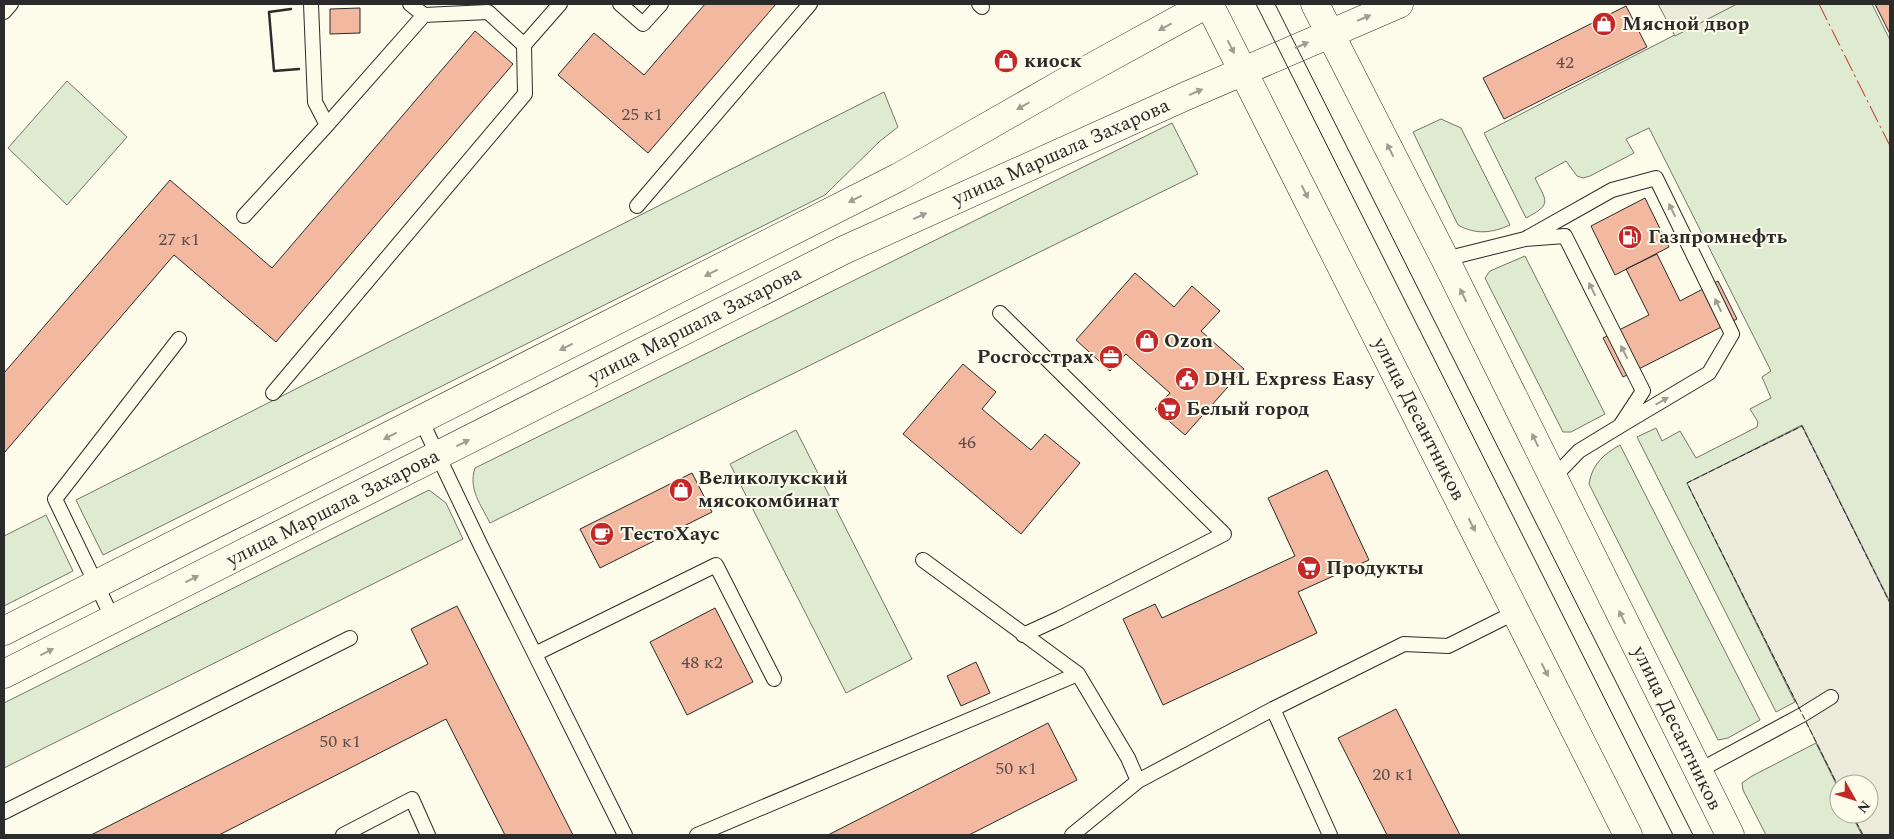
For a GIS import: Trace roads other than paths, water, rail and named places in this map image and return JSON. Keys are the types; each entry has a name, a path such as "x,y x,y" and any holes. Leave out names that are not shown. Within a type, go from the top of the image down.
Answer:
{"street":[{"name":"улица Десантников","path":"1208,4 1628,835"},
{"name":"улица Маршала Захарова","path":"4,631 899,177 1065,82 1208,4"},
{"name":"улица Десантников","path":"1315,4 1554,477 1730,835"},
{"name":"улица Маршала Захарова","path":"4,674 844,250 1243,71 1398,4"}],"lane":[{"path":"4,12 11,4"},
{"path":"311,4 315,102 327,126"},
{"path":"410,4 424,15 488,12 524,45"},
{"path":"273,393 525,94 524,45 560,4"},
{"path":"620,4 643,24 661,4"},
{"path":"637,206 810,4"},
{"path":"244,216 327,126 424,15"},
{"path":"1525,238 1612,190 1656,178 1732,334 1709,373 1578,451 1554,477"},
{"path":"1445,259 1525,238 1565,236 1643,391 1620,426"},
{"path":"1000,313 1224,534 1023,635"},
{"path":"112,619 55,499 179,338"},
{"path":"421,420 626,835"},
{"path":"923,560 1078,674 1128,758 1138,781"},
{"path":"535,654 716,565 774,679"},
{"path":"1072,835 1138,781 1272,709 1404,644 1448,646 1516,612"},
{"path":"4,812 350,638"},
{"path":"697,835 1078,674"},
{"path":"1698,771 1802,715 1831,697"},
{"path":"1272,709 1330,835"},
{"path":"342,835 412,799 428,835"}],"tram line":[{"path":"1256,4 1673,835"},
{"path":"1275,4 1693,835"}],"place":[{"name":"Мясной двор","path":"1604,24"},
{"name":"киоск","path":"1006,61"},
{"name":"Газпромнефть","path":"1630,237"},
{"name":"Ozon","path":"1147,341"},
{"name":"Росгосстрах","path":"1111,357"},
{"name":"DHL Express Easy","path":"1187,379"},
{"name":"Белый город","path":"1169,409"},
{"name":"Великолукский мясокомбинат","path":"681,490"},
{"name":"ТестоХаус","path":"602,534"},
{"name":"Продукты","path":"1309,568"}]}
